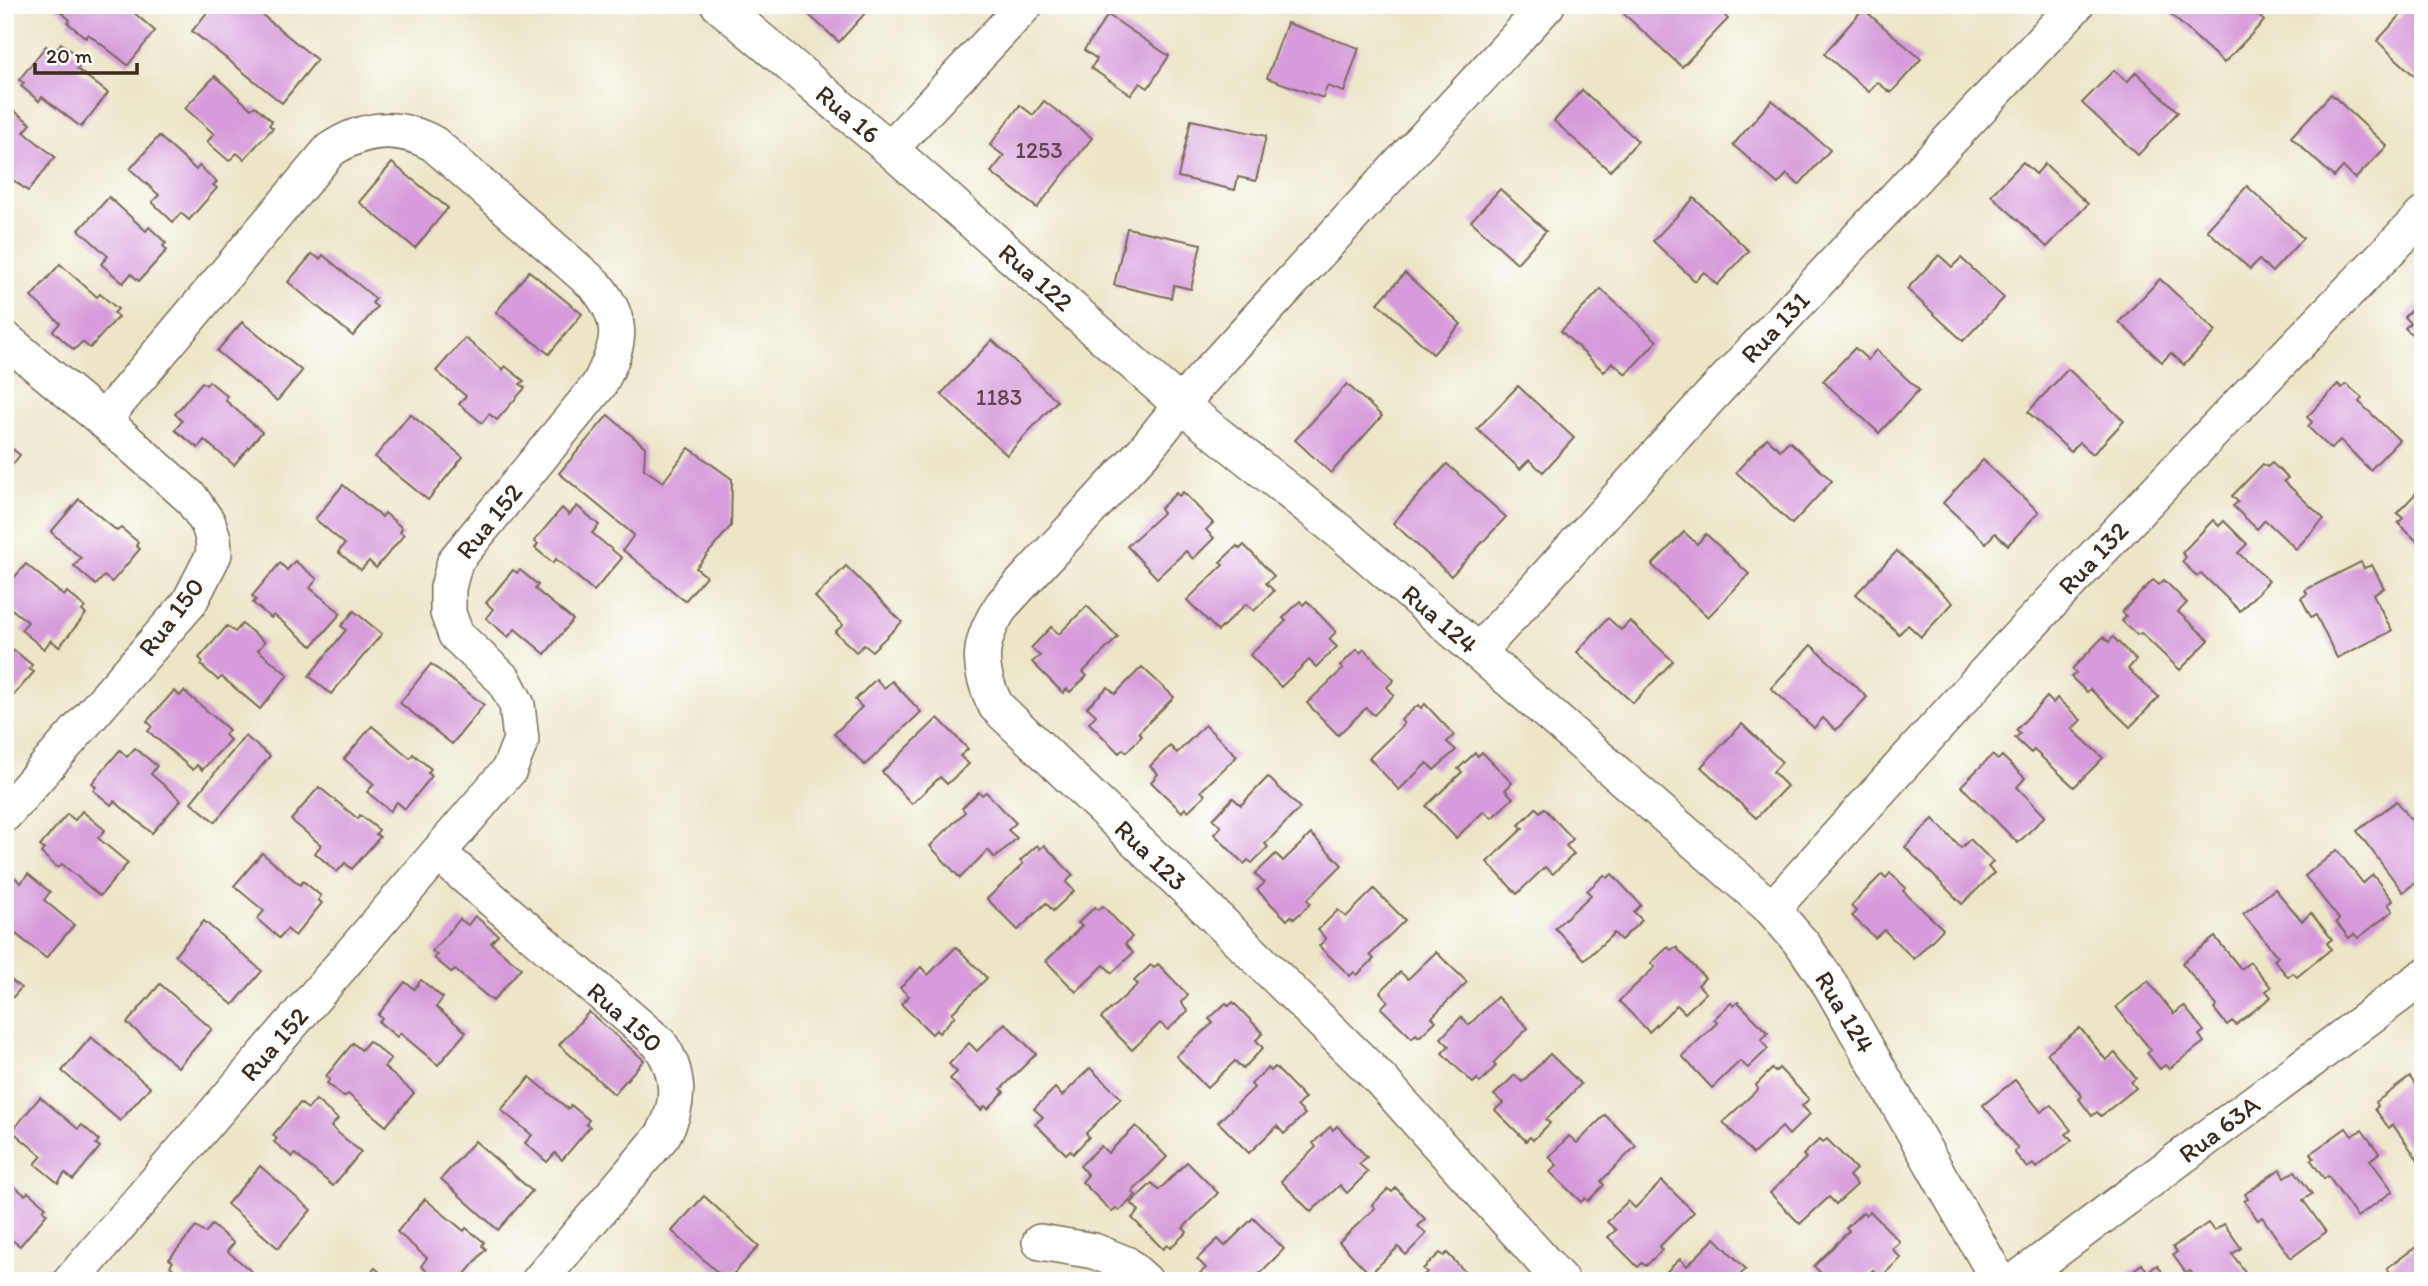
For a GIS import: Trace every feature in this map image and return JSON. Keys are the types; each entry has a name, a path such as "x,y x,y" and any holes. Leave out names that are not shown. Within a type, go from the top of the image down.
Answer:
{"street":[{"name":"Rua 16","path":"719,5 890,149 1026,5"},
{"path":"1182,406 1198,384 1547,5"},
{"name":"Rua 131","path":"1478,652 1709,398 2076,5"},
{"name":"Rua 152","path":"71,1281 509,769 521,740 517,705 503,680 456,635 448,613 448,588 455,561 599,386 614,355 618,335 614,318 596,286 435,144 419,135 401,130 382,130 359,134 331,150 103,420"},
{"name":"Rua 122","path":"890,149 1182,406"},
{"name":"Rua 132","path":"1772,909 2015,640 2423,215"},
{"name":"Rua 150","path":"5,339 103,420 191,498 208,523 214,554 189,603 5,814"},
{"name":"Rua 124","path":"1182,406 1344,535 1772,909 1804,946 1831,986 1999,1281"},
{"name":"Rua 123","path":"1182,406 1003,604 992,620 983,646 982,664 988,690 996,706 1009,720 1192,894 1380,1079 1561,1281"},
{"name":"Rua 150","path":"438,853 659,1043 674,1070 676,1101 672,1119 663,1135 539,1281"},
{"name":"Rua 63A","path":"2015,1281 2422,981"},
{"path":"1040,1241 1094,1251 1126,1264 1145,1281"}],"building":[{"path":"53,5 125,5 155,31 128,65 88,34 86,38 68,23 70,20"},
{"path":"213,5 266,5 260,13 317,60 282,103 192,31"},
{"path":"798,5 864,5 868,10 839,42"},
{"path":"1632,5 1714,5 1728,19 1682,67 1624,14"},
{"path":"2174,5 2248,5 2264,21 2224,63 2168,12"},
{"path":"2410,5 2423,5 2423,78 2420,81 2377,41"},
{"path":"1863,9 1921,59 1891,93 1877,82 1869,92 1824,54"},
{"path":"1108,15 1169,56 1148,88 1140,83 1131,95 1091,68 1097,59 1084,50"},
{"path":"1287,23 1359,48 1344,92 1327,86 1323,98 1267,78"},
{"path":"61,43 84,61 77,69 108,93 81,127 42,97 39,101 21,86 24,83 19,80 46,46 54,53"},
{"path":"2114,70 2127,82 2136,72 2178,112 2138,155 2082,103"},
{"path":"215,76 251,109 255,106 272,121 269,125 273,128 244,159 237,153 229,161 207,142 214,134 185,108"},
{"path":"1582,90 1638,141 1610,171 1554,121"},
{"path":"2331,94 2387,146 2355,179 2343,167 2334,177 2291,137"},
{"path":"1772,100 1830,150 1799,185 1787,174 1778,184 1733,145"},
{"path":"1044,101 1092,138 1037,208 991,172 1004,156 990,145 1020,105 1033,115"},
{"path":"8,106 31,124 24,132 55,157 28,191 5,174 5,110"},
{"path":"1191,120 1266,136 1256,181 1238,177 1235,190 1178,177"},
{"path":"159,136 196,170 199,166 217,182 213,185 217,188 189,220 181,213 173,222 152,202 159,195 130,169"},
{"path":"2023,162 2036,174 2045,164 2088,204 2047,247 1991,195"},
{"path":"392,163 448,208 415,248 359,202"},
{"path":"2247,186 2303,238 2272,272 2259,260 2250,269 2207,230"},
{"path":"1500,189 1546,231 1517,263 1471,221"},
{"path":"109,197 146,231 149,227 166,243 163,246 167,250 139,281 131,274 123,283 101,264 108,256 79,230"},
{"path":"1694,198 1749,251 1717,285 1704,272 1695,281 1653,241"},
{"path":"1127,228 1201,244 1191,289 1174,285 1171,298 1114,285"},
{"path":"312,254 320,259 323,255 376,299 372,303 377,307 353,336 288,282"},
{"path":"1939,255 1952,267 1961,258 2004,298 1963,341 1907,289"},
{"path":"60,264 97,297 100,294 118,309 114,313 118,317 90,348 82,342 74,350 53,331 60,323 31,297"},
{"path":"529,271 582,314 549,354 496,312"},
{"path":"1405,273 1461,324 1433,354 1378,303"},
{"path":"2160,279 2216,331 2184,365 2171,353 2162,362 2119,322"},
{"path":"1601,289 1657,341 1626,374 1612,362 1604,372 1561,331"},
{"path":"2423,298 2423,345 2405,328 2410,323 2404,317"},
{"path":"242,322 302,371 277,401 217,351"},
{"path":"465,338 503,370 505,366 524,381 520,384 525,388 497,420 489,414 482,423 459,404 466,396 436,371"},
{"path":"992,340 1057,401 1007,455 941,394"},
{"path":"1855,348 1868,360 1876,350 1919,390 1879,433 1823,381"},
{"path":"2068,369 2124,421 2093,454 2079,442 2071,452 2028,412"},
{"path":"209,381 227,396 225,400 262,432 234,465 204,440 198,448 175,430 182,421 175,414 202,382 206,385"},
{"path":"1347,384 1382,416 1331,473 1295,440"},
{"path":"2338,384 2342,388 2346,384 2362,398 2359,402 2399,440 2370,470 2340,440 2331,449 2308,427 2312,422 2307,417"},
{"path":"1518,386 1574,438 1543,472 1529,460 1520,469 1477,429"},
{"path":"410,414 463,457 428,500 375,457"},
{"path":"608,415 645,447 644,469 663,482 689,448 732,479 731,526 696,568 706,576 685,601 623,550 634,535 559,473"},
{"path":"1767,438 1780,450 1789,441 1832,481 1792,524 1736,472"},
{"path":"5,443 20,455 5,474"},
{"path":"1983,460 2039,512 2008,545 1995,533 1986,543 1943,503"},
{"path":"2272,463 2288,478 2284,481 2324,519 2296,549 2265,520 2257,529 2233,506 2238,502 2232,496 2263,464 2267,467"},
{"path":"1447,464 1506,517 1451,576 1393,523"},
{"path":"343,485 382,517 385,513 402,528 400,532 404,535 376,568 369,561 361,570 338,552 345,544 315,519"},
{"path":"2423,486 2421,545 2398,523 2403,518 2397,513"},
{"path":"1183,492 1213,523 1206,530 1214,538 1193,559 1186,551 1157,578 1127,546 1163,513 1160,509 1176,493 1179,496"},
{"path":"79,499 117,531 121,528 138,542 136,546 140,549 112,582 104,576 96,585 74,566 81,558 51,532"},
{"path":"577,506 599,525 592,533 622,558 594,591 556,559 553,563 535,548 538,544 534,541 562,508 569,515"},
{"path":"2213,520 2219,526 2224,521 2247,544 2238,553 2269,581 2240,611 2201,573 2197,576 2182,562 2186,557 2182,553"},
{"path":"1684,532 1697,544 1706,534 1749,574 1708,617 1652,565"},
{"path":"1244,545 1274,576 1266,583 1274,591 1254,611 1246,604 1218,631 1187,600 1223,565 1220,562 1237,546 1240,549"},
{"path":"1897,551 1953,603 1921,637 1908,625 1899,634 1856,594"},
{"path":"295,561 317,579 310,588 341,613 312,646 274,615 271,618 253,603 256,600 252,596 280,563 287,570"},
{"path":"2361,562 2364,568 2372,565 2384,588 2373,594 2392,631 2337,658 2316,615 2311,617 2301,598 2307,594 2305,590"},
{"path":"26,564 64,596 67,592 85,607 82,611 86,614 59,647 51,640 44,649 21,630 28,622 5,604 5,588"},
{"path":"846,566 902,622 872,651 864,645 856,652 835,632 843,625 815,597"},
{"path":"513,570 517,573 520,570 538,585 535,589 573,620 545,654 515,629 508,637 486,618 493,609 486,603"},
{"path":"2153,580 2159,585 2164,580 2187,603 2178,612 2209,640 2180,670 2141,633 2137,635 2122,621 2126,616 2122,612"},
{"path":"1300,601 1303,605 1307,601 1336,632 1329,639 1337,647 1316,667 1309,660 1281,687 1250,655 1286,621 1283,618"},
{"path":"1087,606 1118,637 1083,672 1087,676 1070,692 1067,689 1063,693 1032,662 1040,656 1031,648 1051,627 1059,634"},
{"path":"354,611 382,634 331,694 309,676 346,630 341,626"},
{"path":"1608,618 1621,630 1630,621 1673,661 1633,703 1577,652"},
{"path":"242,624 265,642 258,650 288,675 260,709 222,677 218,680 201,665 203,662 199,658 227,626 235,632"},
{"path":"2103,637 2109,642 2113,637 2136,660 2128,669 2159,697 2130,727 2090,689 2087,692 2071,677 2076,673 2072,669"},
{"path":"1811,645 1867,697 1836,730 1823,718 1814,728 1771,688"},
{"path":"5,649 11,654 14,650 32,665 29,669 34,672 5,705"},
{"path":"1357,649 1360,653 1364,649 1394,680 1387,687 1394,695 1374,715 1366,708 1338,735 1307,703 1343,669 1340,666"},
{"path":"431,664 484,705 452,744 400,703"},
{"path":"1142,667 1174,697 1139,732 1142,736 1126,752 1123,749 1119,753 1089,723 1096,715 1087,707 1108,687 1115,694"},
{"path":"876,679 884,688 892,681 921,712 865,765 834,734 862,707 855,700"},
{"path":"174,691 180,696 184,691 229,730 225,735 230,740 202,770 197,765 193,770 148,731 152,726 147,721"},
{"path":"2047,697 2053,703 2057,698 2081,720 2072,729 2103,758 2074,787 2034,750 2031,753 2015,738 2020,734 2016,730"},
{"path":"1425,704 1454,735 1447,742 1456,750 1434,770 1427,763 1399,790 1369,758 1404,724 1401,720 1418,705 1421,708"},
{"path":"938,718 968,749 960,756 969,764 947,784 940,777 912,804 882,772"},
{"path":"1742,724 1782,762 1773,772 1787,786 1756,818 1701,767"},
{"path":"1205,725 1237,756 1201,791 1205,795 1188,811 1185,808 1182,812 1151,782 1158,774 1150,766 1170,746 1177,753"},
{"path":"372,726 410,758 413,754 431,769 428,773 432,776 405,809 397,802 390,811 367,792 374,784 344,759"},
{"path":"245,736 270,756 215,822 191,802"},
{"path":"135,748 157,766 151,774 181,800 152,833 114,801 111,805 93,790 96,787 92,783 120,750 127,757"},
{"path":"1482,752 1512,783 1505,790 1513,798 1492,818 1484,811 1456,838 1426,806 1462,772 1458,769 1475,753 1478,756"},
{"path":"1992,755 1998,760 2002,756 2025,778 2017,787 2045,816 2018,843 1961,786"},
{"path":"1268,777 1300,808 1265,844 1268,847 1252,863 1248,860 1244,864 1214,834 1221,827 1213,819 1233,798 1241,805"},
{"path":"319,787 358,819 360,815 379,830 376,834 380,837 352,869 345,863 337,872 315,853 321,845 291,820"},
{"path":"979,792 982,795 986,792 1016,823 1008,830 1017,838 995,858 988,850 960,878 930,846 965,812 962,808"},
{"path":"2397,801 2423,836 2423,877 2403,892 2357,831"},
{"path":"1536,808 1540,812 1544,808 1573,839 1566,846 1574,854 1553,874 1545,867 1517,894 1487,862 1523,828 1519,825"},
{"path":"82,811 105,830 98,838 128,863 100,896 62,864 58,868 41,853 44,849 40,846 67,814 75,820"},
{"path":"1933,819 1961,848 1970,839 1993,862 1988,867 1994,873 1962,904 1905,847"},
{"path":"1311,834 1342,865 1307,900 1311,903 1294,919 1291,916 1287,920 1257,890 1264,883 1255,874 1276,854 1283,861"},
{"path":"1037,845 1040,849 1044,845 1073,875 1066,882 1074,891 1053,911 1046,903 1018,930 987,899 1023,864 1020,861"},
{"path":"2337,850 2363,883 2373,875 2393,901 2388,904 2393,911 2358,938 2354,934 2349,938 2336,922 2339,919 2305,876"},
{"path":"262,853 300,885 303,881 321,896 318,900 322,903 295,936 287,929 279,938 257,919 264,911 234,886"},
{"path":"1890,873 1906,888 1903,891 1943,929 1914,959 1884,930 1875,938 1852,916 1856,911 1851,906 1882,874 1886,878"},
{"path":"28,874 50,892 44,900 74,925 46,958 7,927 5,930 5,885 13,876 21,883"},
{"path":"1612,874 1641,905 1634,912 1642,920 1621,940 1614,933 1585,960 1555,928 1591,895 1587,891 1604,875 1608,878"},
{"path":"1374,889 1405,920 1370,955 1374,959 1357,975 1354,972 1350,976 1319,946 1326,939 1318,930 1338,910 1346,917"},
{"path":"2275,889 2302,921 2311,913 2332,939 2327,943 2331,949 2297,977 2293,973 2288,977 2274,960 2278,957 2243,914"},
{"path":"1103,906 1132,937 1125,944 1133,953 1112,973 1104,965 1076,992 1046,961 1082,926 1078,923 1095,907 1098,910"},
{"path":"475,916 498,935 491,943 521,968 493,1001 455,970 452,973 434,958 437,955 432,951 460,919 468,925"},
{"path":"204,921 262,971 233,1005 175,955"},
{"path":"2215,937 2241,969 2250,962 2271,987 2266,991 2271,997 2236,1025 2232,1021 2227,1025 2214,1009 2217,1006 2182,963"},
{"path":"956,947 987,978 952,1013 955,1016 939,1033 936,1030 932,1034 901,1004 909,996 900,988 921,967 928,975"},
{"path":"1668,947 1671,950 1676,947 1705,978 1698,985 1706,993 1685,1013 1677,1005 1649,1032 1619,1001 1655,967 1651,963"},
{"path":"1436,952 1467,982 1432,1017 1436,1021 1419,1037 1416,1034 1412,1038 1381,1008 1388,1001 1380,992 1400,972 1408,979"},
{"path":"1158,964 1188,995 1181,1002 1188,1011 1168,1030 1160,1023 1132,1050 1101,1018 1138,984 1134,981 1151,965 1154,968"},
{"path":"5,975 21,988 5,1006"},
{"path":"421,980 443,998 436,1007 466,1032 438,1065 400,1033 397,1037 379,1022 382,1018 378,1015 405,982 414,989"},
{"path":"2148,981 2174,1014 2184,1006 2204,1031 2199,1035 2204,1042 2169,1069 2165,1065 2160,1069 2147,1053 2151,1050 2116,1007"},
{"path":"160,984 212,1029 178,1067 127,1023"},
{"path":"1497,997 1528,1028 1493,1063 1496,1066 1480,1083 1477,1079 1473,1083 1442,1053 1449,1046 1441,1038 1461,1017 1469,1025"},
{"path":"1233,1002 1263,1033 1256,1040 1263,1048 1243,1069 1235,1061 1207,1088 1176,1056 1213,1023 1209,1019 1226,1003 1229,1006"},
{"path":"1738,1002 1768,1033 1761,1040 1768,1049 1748,1068 1740,1061 1712,1088 1682,1056 1718,1022 1714,1019 1731,1003 1734,1006"},
{"path":"589,1012 644,1060 614,1094 559,1045"},
{"path":"1005,1023 1036,1054 1001,1089 1004,1092 988,1109 985,1106 981,1110 950,1079 957,1072 949,1064 969,1043 977,1051"},
{"path":"2080,1028 2106,1060 2115,1053 2136,1078 2131,1082 2136,1088 2101,1116 2097,1112 2092,1116 2079,1099 2082,1096 2047,1053"},
{"path":"91,1037 150,1087 120,1121 62,1071"},
{"path":"369,1041 391,1059 384,1067 414,1093 386,1126 348,1094 344,1097 327,1083 330,1079 326,1076 353,1043 361,1050"},
{"path":"1550,1054 1581,1084 1546,1120 1550,1123 1533,1140 1530,1137 1526,1141 1495,1110 1503,1103 1494,1095 1515,1075 1522,1082"},
{"path":"1275,1067 1305,1098 1297,1106 1305,1114 1284,1134 1277,1126 1249,1153 1218,1122 1254,1088 1251,1084 1268,1068 1271,1071"},
{"path":"1090,1068 1121,1098 1086,1133 1089,1137 1073,1154 1070,1150 1066,1154 1035,1124 1043,1117 1034,1109 1055,1088 1062,1096"},
{"path":"1779,1068 1809,1099 1802,1106 1810,1114 1789,1135 1782,1127 1753,1154 1723,1122 1758,1089 1756,1085 1772,1069 1775,1072"},
{"path":"530,1077 568,1109 571,1105 589,1120 586,1124 590,1127 562,1160 555,1153 547,1162 525,1143 532,1135 501,1110"},
{"path":"2410,1077 2416,1086 2423,1081 2423,1167 2393,1125 2389,1128 2375,1109 2378,1106 2376,1102"},
{"path":"2015,1080 2041,1112 2051,1105 2071,1130 2066,1134 2072,1140 2036,1168 2033,1164 2027,1168 2014,1152 2018,1149 1983,1105"},
{"path":"40,1097 78,1129 82,1125 99,1140 96,1144 100,1147 73,1180 65,1173 58,1183 35,1164 42,1156 12,1131"},
{"path":"316,1100 338,1119 331,1127 361,1152 333,1186 295,1154 292,1157 274,1142 277,1139 273,1135 300,1103 308,1109"},
{"path":"1605,1115 1636,1146 1601,1181 1604,1185 1588,1201 1585,1198 1581,1202 1550,1172 1557,1165 1549,1157 1569,1136 1577,1143"},
{"path":"1136,1126 1167,1157 1132,1192 1136,1195 1119,1211 1116,1208 1112,1212 1082,1182 1088,1175 1080,1166 1101,1146 1108,1153"},
{"path":"1337,1126 1367,1157 1359,1164 1368,1172 1347,1193 1340,1185 1311,1212 1281,1181 1316,1147 1313,1143 1330,1127 1333,1130"},
{"path":"2346,1128 2352,1136 2362,1130 2379,1153 2370,1160 2393,1191 2357,1217 2328,1176 2324,1179 2311,1160 2314,1158 2311,1153"},
{"path":"1820,1139 1823,1142 1827,1139 1856,1169 1849,1176 1857,1185 1836,1204 1829,1197 1800,1224 1770,1193 1806,1158 1803,1155"},
{"path":"475,1141 532,1191 498,1230 441,1179"},
{"path":"1187,1162 1218,1193 1183,1228 1187,1232 1170,1248 1167,1245 1163,1249 1132,1218 1139,1211 1131,1203 1152,1183 1159,1190"},
{"path":"260,1166 311,1210 278,1248 227,1204"},
{"path":"2280,1169 2285,1177 2295,1171 2312,1194 2303,1200 2326,1232 2291,1258 2262,1217 2258,1220 2244,1201 2248,1199 2245,1194"},
{"path":"5,1179 25,1195 28,1192 46,1207 43,1210 47,1214 20,1246 12,1240 5,1247"},
{"path":"1662,1181 1694,1212 1659,1247 1662,1250 1646,1266 1642,1263 1638,1267 1608,1237 1616,1230 1607,1222 1628,1201 1635,1208"},
{"path":"1396,1188 1425,1219 1418,1226 1426,1234 1406,1255 1398,1247 1370,1274 1339,1242 1375,1208 1372,1205 1388,1189 1392,1192"},
{"path":"704,1196 759,1246 727,1281 672,1231"},
{"path":"425,1199 464,1231 466,1228 484,1242 482,1246 486,1249 459,1281 450,1275 446,1281 438,1281 421,1266 427,1258 397,1232"},
{"path":"1870,1211 1900,1242 1892,1249 1901,1258 1880,1278 1873,1270 1861,1281 1828,1281 1814,1266 1849,1231 1846,1228 1863,1212 1866,1215"},
{"path":"1253,1218 1284,1249 1252,1281 1205,1281 1198,1275 1206,1268 1197,1259 1218,1239 1225,1246"},
{"path":"2208,1223 2214,1231 2224,1224 2241,1248 2232,1254 2252,1281 2198,1281 2190,1271 2186,1273 2173,1255 2177,1252 2173,1247"},
{"path":"212,1225 234,1243 227,1251 257,1276 254,1281 195,1281 191,1277 188,1281 170,1266 173,1262 169,1259 196,1227 205,1233"},
{"path":"1715,1238 1746,1269 1734,1281 1659,1279 1680,1259 1687,1266"},
{"path":"2423,1242 2423,1281 2396,1281 2387,1268"},
{"path":"1440,1253 1444,1256 1447,1253 1474,1281 1418,1281 1427,1272 1423,1269"},
{"path":"2142,1264 2148,1272 2157,1265 2169,1281 2118,1281"},
{"path":"375,1268 390,1281 363,1281"}]}
